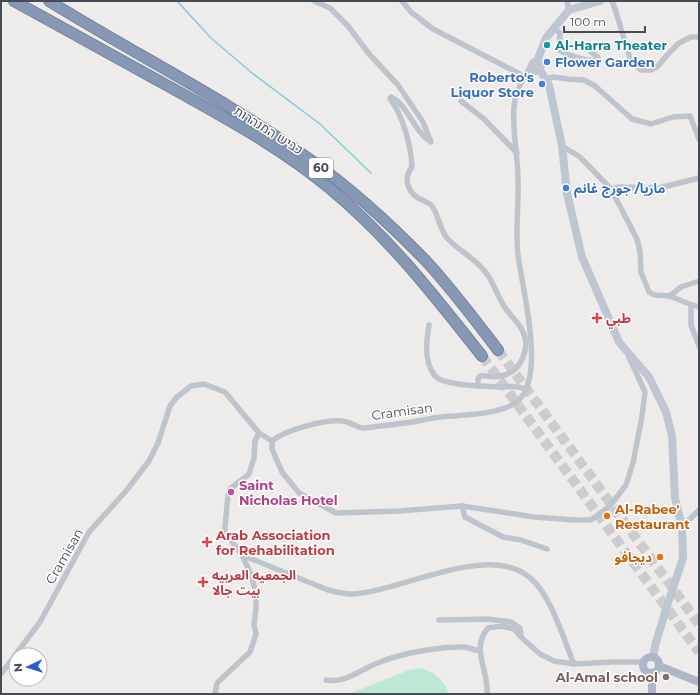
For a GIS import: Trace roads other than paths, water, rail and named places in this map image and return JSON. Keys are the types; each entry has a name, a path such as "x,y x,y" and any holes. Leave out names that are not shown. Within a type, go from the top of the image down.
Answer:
{"highway":[{"name":"כביש המנהרות","path":"14,1 245,129 298,164 328,187 369,223 402,257 482,356"},
{"name":"כביש המנהרות","path":"48,1 246,116 342,184 394,230 426,261 470,313 498,350"}],"main road":[{"path":"652,673 645,669 644,662 647,659 653,658 657,660 659,666 699,682"},
{"path":"652,673 657,670 659,666"},
{"path":"652,673 652,694"}],"street":[{"path":"314,1 330,8 348,26 370,55 398,85 423,122 431,142 424,138 400,105 391,97 390,99 394,104 403,124 411,158 412,166 407,172 406,179 408,187 416,196 432,205 445,236 455,247 477,262 492,280 504,305 521,328 525,338 523,360 519,366 503,376 480,376 478,379 478,386"},
{"path":"402,1 411,12 432,30 520,74 536,72 568,80 584,80 595,86 632,119 651,124 673,117 690,116 699,139"},
{"path":"567,1 569,10"},
{"path":"536,72 546,38 569,10 600,1"},
{"path":"612,1 631,62 641,70 651,70 658,66 679,43 691,37 699,37"},
{"path":"554,29 560,33 559,50 568,55 582,59 598,61 598,57 591,52"},
{"path":"536,72 549,86 562,146 567,193 582,257 619,342 649,377 666,412 672,436 675,498 682,527 683,558 656,642 653,658"},
{"name":"Cramisan","path":"1,674 40,622 89,532 126,491 148,461 158,443 170,406 177,397 191,386 204,384 225,392 259,433 272,441 294,429 328,422 343,421 364,428 407,423 425,418 479,413 503,408 515,403 520,398 530,376 532,349 516,235 518,181 514,107 518,88 536,72"},
{"path":"461,101 484,119 517,153"},
{"path":"562,146 580,157 611,188 636,239 640,251 640,272 649,292 654,295 670,296 699,306"},
{"path":"611,188 659,188 699,178"},
{"path":"670,296 681,287 699,281"},
{"path":"691,304 691,325 699,346"},
{"path":"429,326 427,357 435,377 441,381 478,386 518,386 525,389"},
{"path":"272,441 272,449 282,472 299,494 336,513 462,506 534,517 591,520 610,506 626,485 633,463 645,392 628,354"},
{"path":"215,694 216,683 250,652 256,634 254,625 256,592 250,572 242,555 225,532 226,504 230,489 249,474 254,458 254,441 259,433"},
{"path":"462,506 465,517 503,537 521,540 547,549"},
{"path":"682,527 699,510"},
{"path":"242,555 328,590 343,594 369,592 481,564 501,565 514,569 529,576 538,586 550,607 574,664"},
{"path":"439,620 488,619 511,622 520,628 522,638"},
{"path":"487,694 488,683 480,651 480,643 483,634 488,628 502,626 514,630 540,654 554,661 574,664 644,662"},
{"path":"326,680 332,681 343,679 380,662 406,654 444,648 466,648 480,651"}],"waterway":[{"path":"177,1 211,38 252,73 320,124 371,173"}],"tunnel":[{"path":"498,350 699,624"},
{"path":"482,356 699,652"}],"place":[{"name":"Al-Harra Theater","path":"547,45"},
{"name":"Flower Garden","path":"547,62"},
{"name":"Roberto's Liquor Store","path":"542,84"},
{"name":"ماريا/ جورج غانم","path":"566,188"},
{"name":"طبي","path":"597,318"},
{"name":"Saint Nicholas Hotel","path":"231,492"},
{"name":"Al-Rabee' Restaurant","path":"607,516"},
{"name":"Arab Association for Rehabilitation","path":"207,542"},
{"name":"ديجافو","path":"660,557"},
{"name":"الجمعيه العربيه بيت جالا","path":"203,582"},
{"name":"Al-Amal school","path":"666,677"}]}
